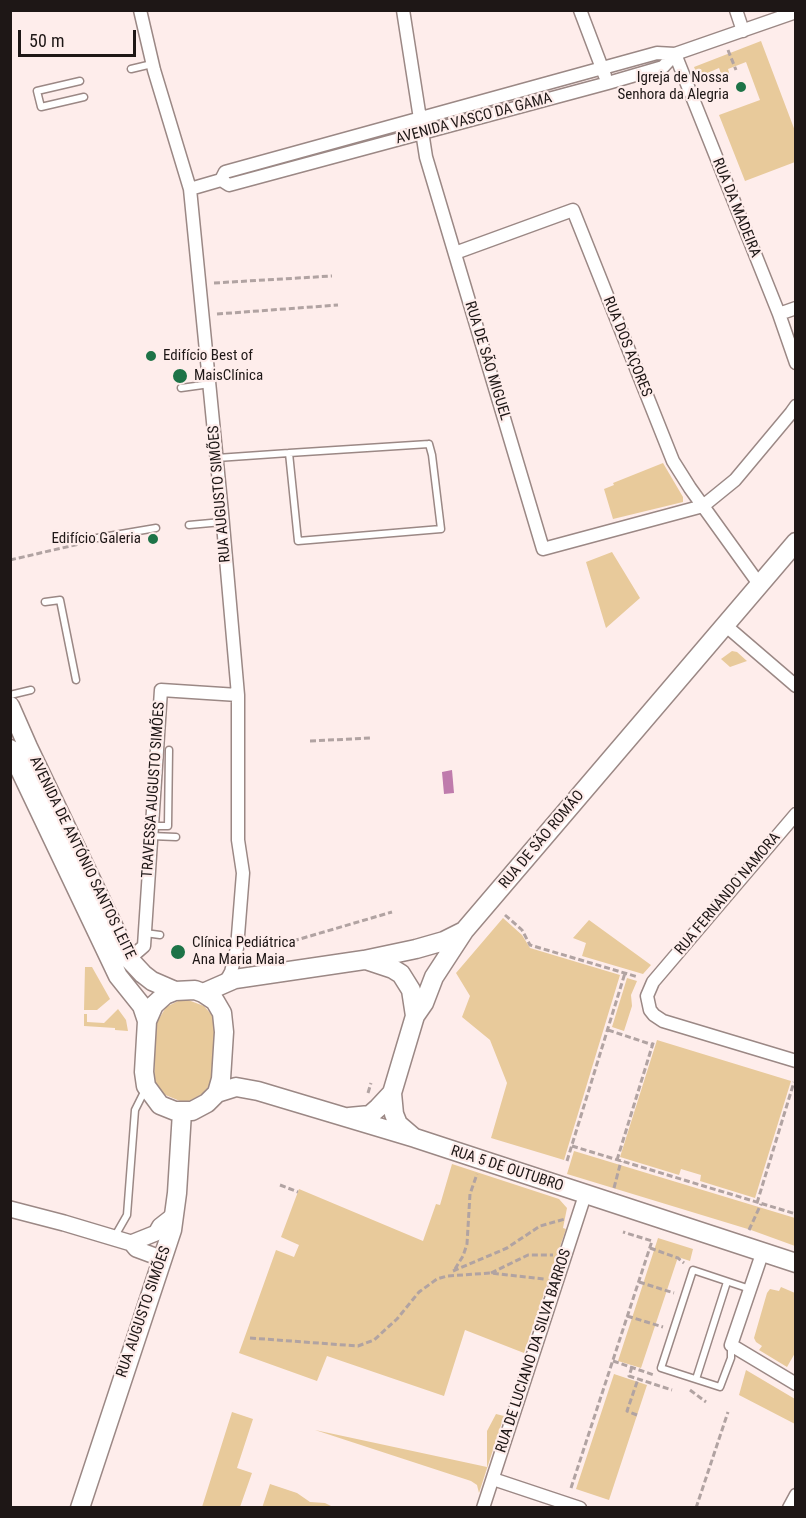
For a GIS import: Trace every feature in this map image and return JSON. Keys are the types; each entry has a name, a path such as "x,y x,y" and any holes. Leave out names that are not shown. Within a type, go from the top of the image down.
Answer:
{"main road":[{"name":"RUA DE SÃO ROMÃO","path":"203,993 226,981 247,976 364,960 425,947 464,931 795,542"},
{"name":"AVENIDA DE ANTÓNIO SANTOS LEITE","path":"10,706 129,959 152,981 175,991"},
{"name":"AVENIDA DE ANTÓNIO SANTOS LEITE","path":"10,749 118,976 142,1006 147,1021"},
{"path":"415,1138 398,1124 394,1114 392,1093 415,1016 424,1003 434,977 464,931"},
{"path":"364,960 401,974 411,990 415,1016"},
{"path":"195,990 203,993 219,1007 224,1032 221,1079 217,1093 200,1108 182,1112 169,1110 160,1105 146,1087 144,1072 147,1021 154,1005 175,991 195,990"},
{"name":"RUA 5 DE OUTUBRO","path":"217,1093 231,1088 249,1088 415,1138 795,1263"},
{"path":"339,1116 370,1115 392,1093"},
{"name":"RUA AUGUSTO SIMÕES","path":"80,1508 163,1259 174,1215 182,1112"}],"street":[{"name":"RUA AUGUSTO SIMÕES","path":"140,10 177,153 190,189 238,695 238,840 243,873 238,939 231,972 226,981"},
{"name":"RUA DE SÃO MIGUEL","path":"403,10 426,157 543,549 703,506"},
{"path":"580,10 608,83"},
{"path":"736,10 743,31"},
{"name":"AVENIDA VASCO DA GAMA","path":"221,180 225,172 657,53 675,54 795,12"},
{"name":"AVENIDA VASCO DA GAMA","path":"190,189 221,180 230,185 608,83 663,67 675,54"},
{"name":"RUA DA MADEIRA","path":"675,54 779,314 795,363"},
{"path":"337,142 341,155"},
{"name":"RUA DOS AÇORES","path":"454,253 573,210 673,461 759,584"},
{"path":"779,314 795,308"},
{"path":"703,506 735,480 795,406"},
{"path":"725,625 795,686"},
{"name":"TRAVESSA AUGUSTO SIMÕES","path":"129,959 144,946 161,690 238,695"},
{"name":"RUA FERNANDO NAMORA","path":"795,814 660,974 649,988 647,996 650,1010 658,1018 795,1061"},
{"name":"RUA DE LUCIANO DA SILVA BARROS","path":"483,1508 585,1195"},
{"path":"10,1209 131,1243 156,1233 160,1226 174,1215"},
{"path":"131,1243 135,1249 163,1259"},
{"path":"763,1251 731,1345 795,1384"},
{"path":"493,1479 580,1508"},
{"path":"789,1508 795,1495"}],"lane":[{"path":"131,69 153,64"},
{"path":"80,81 37,91 41,107 84,97"},
{"path":"181,388 210,384"},
{"path":"216,458 289,453 429,444 441,529 298,541 289,453"},
{"path":"189,525 222,522"},
{"path":"97,538 156,528"},
{"path":"45,602 60,600 76,680"},
{"path":"10,695 31,690"},
{"path":"152,831 168,826 169,750"},
{"path":"152,831 176,837"},
{"path":"145,933 160,935"},
{"path":"114,1238 127,1215 135,1110 146,1087"},
{"path":"731,1345 731,1358 720,1387 661,1368 693,1270 750,1289"},
{"path":"696,1379 727,1282"}],"path":[{"path":"728,50 736,70"},
{"path":"214,283 332,276"},
{"path":"217,314 338,304"},
{"path":"10,560 86,543 97,538"},
{"path":"310,741 371,738"},
{"path":"293,941 392,912"},
{"path":"505,915 522,930 530,945 638,977"},
{"path":"567,1161 625,973"},
{"path":"608,1030 652,1045"},
{"path":"614,1188 619,1160 654,1040"},
{"path":"749,1230 794,1082"},
{"path":"369,1089 371,1083"},
{"path":"572,1146 795,1214"},
{"path":"447,1276 463,1256 470,1194 481,1160"},
{"path":"280,1185 298,1192"},
{"path":"453,1271 507,1248 540,1226 563,1219 576,1222"},
{"path":"571,1488 652,1241 623,1232"},
{"path":"650,1248 678,1258"},
{"path":"490,1274 528,1255 547,1254 564,1258"},
{"path":"250,1338 348,1347 366,1344 397,1319 419,1292 438,1279 447,1276 490,1274 557,1282"},
{"path":"639,1282 667,1290"},
{"path":"627,1316 656,1324"},
{"path":"632,1367 629,1376 672,1390"},
{"path":"637,1414 627,1411 638,1379"},
{"path":"696,1508 728,1412"}],"shaded area":[{"path":"761,41 795,131 795,162 745,181 719,115 760,100 746,62 728,69 730,76 723,79 719,68 698,77 694,67"},
{"path":"663,463 683,497 683,502 613,519 604,489 614,485 613,483"},
{"path":"612,552 640,598 606,628 586,562"},
{"path":"732,651 737,652 747,661 730,667 721,659"},
{"path":"452,770 454,793 444,794 442,772"},
{"path":"503,918 522,935 530,948 620,975 564,1160 491,1138 507,1083 490,1040 462,1017 470,996 456,973"},
{"path":"589,920 651,965 643,974 582,956 586,943 573,938"},
{"path":"85,967 92,967 110,999 97,1010 84,1010"},
{"path":"627,978 637,981 631,995 632,1006 624,1031 612,1027"},
{"path":"188,1000 204,1006 215,1022 212,1075 209,1086 202,1094 189,1101 180,1101 163,1094 154,1080 156,1024 166,1007 178,1001"},
{"path":"118,1009 126,1020 128,1031 84,1026 84,1014 87,1014 87,1022 104,1023"},
{"path":"657,1040 791,1081 755,1198 700,1181 701,1175 681,1169 679,1175 620,1157"},
{"path":"574,1151 795,1218 795,1246 751,1230 567,1174"},
{"path":"452,1164 559,1199 567,1208 563,1228 566,1229 524,1353 465,1330 444,1396 327,1356 317,1381 239,1353 276,1250 294,1257 299,1245 281,1237 299,1189 423,1241 436,1204 440,1205"},
{"path":"658,1238 693,1249 690,1261 678,1257 641,1368 618,1361"},
{"path":"781,1287 795,1293 795,1353 787,1367 759,1350 762,1346 754,1338 767,1293 770,1289 779,1291"},
{"path":"746,1370 795,1399 795,1424 739,1395"},
{"path":"614,1374 647,1385 609,1500 576,1489"},
{"path":"232,1412 253,1419 237,1468 252,1473 240,1507 202,1507"},
{"path":"496,1414 504,1416 479,1493 477,1485 471,1481 315,1430 487,1467 487,1431"},
{"path":"270,1484 297,1493 310,1502 325,1503 333,1507 262,1508"}],"place":[{"name":"Igreja de Nossa Senhora da Alegria","path":"741,87"},
{"name":"Edifício Best of","path":"151,356"},
{"name":"MaisClínica","path":"180,376"},
{"name":"Edifício Galeria","path":"153,539"},
{"name":"Clínica Pediátrica Ana Maria Maia","path":"178,952"}]}
